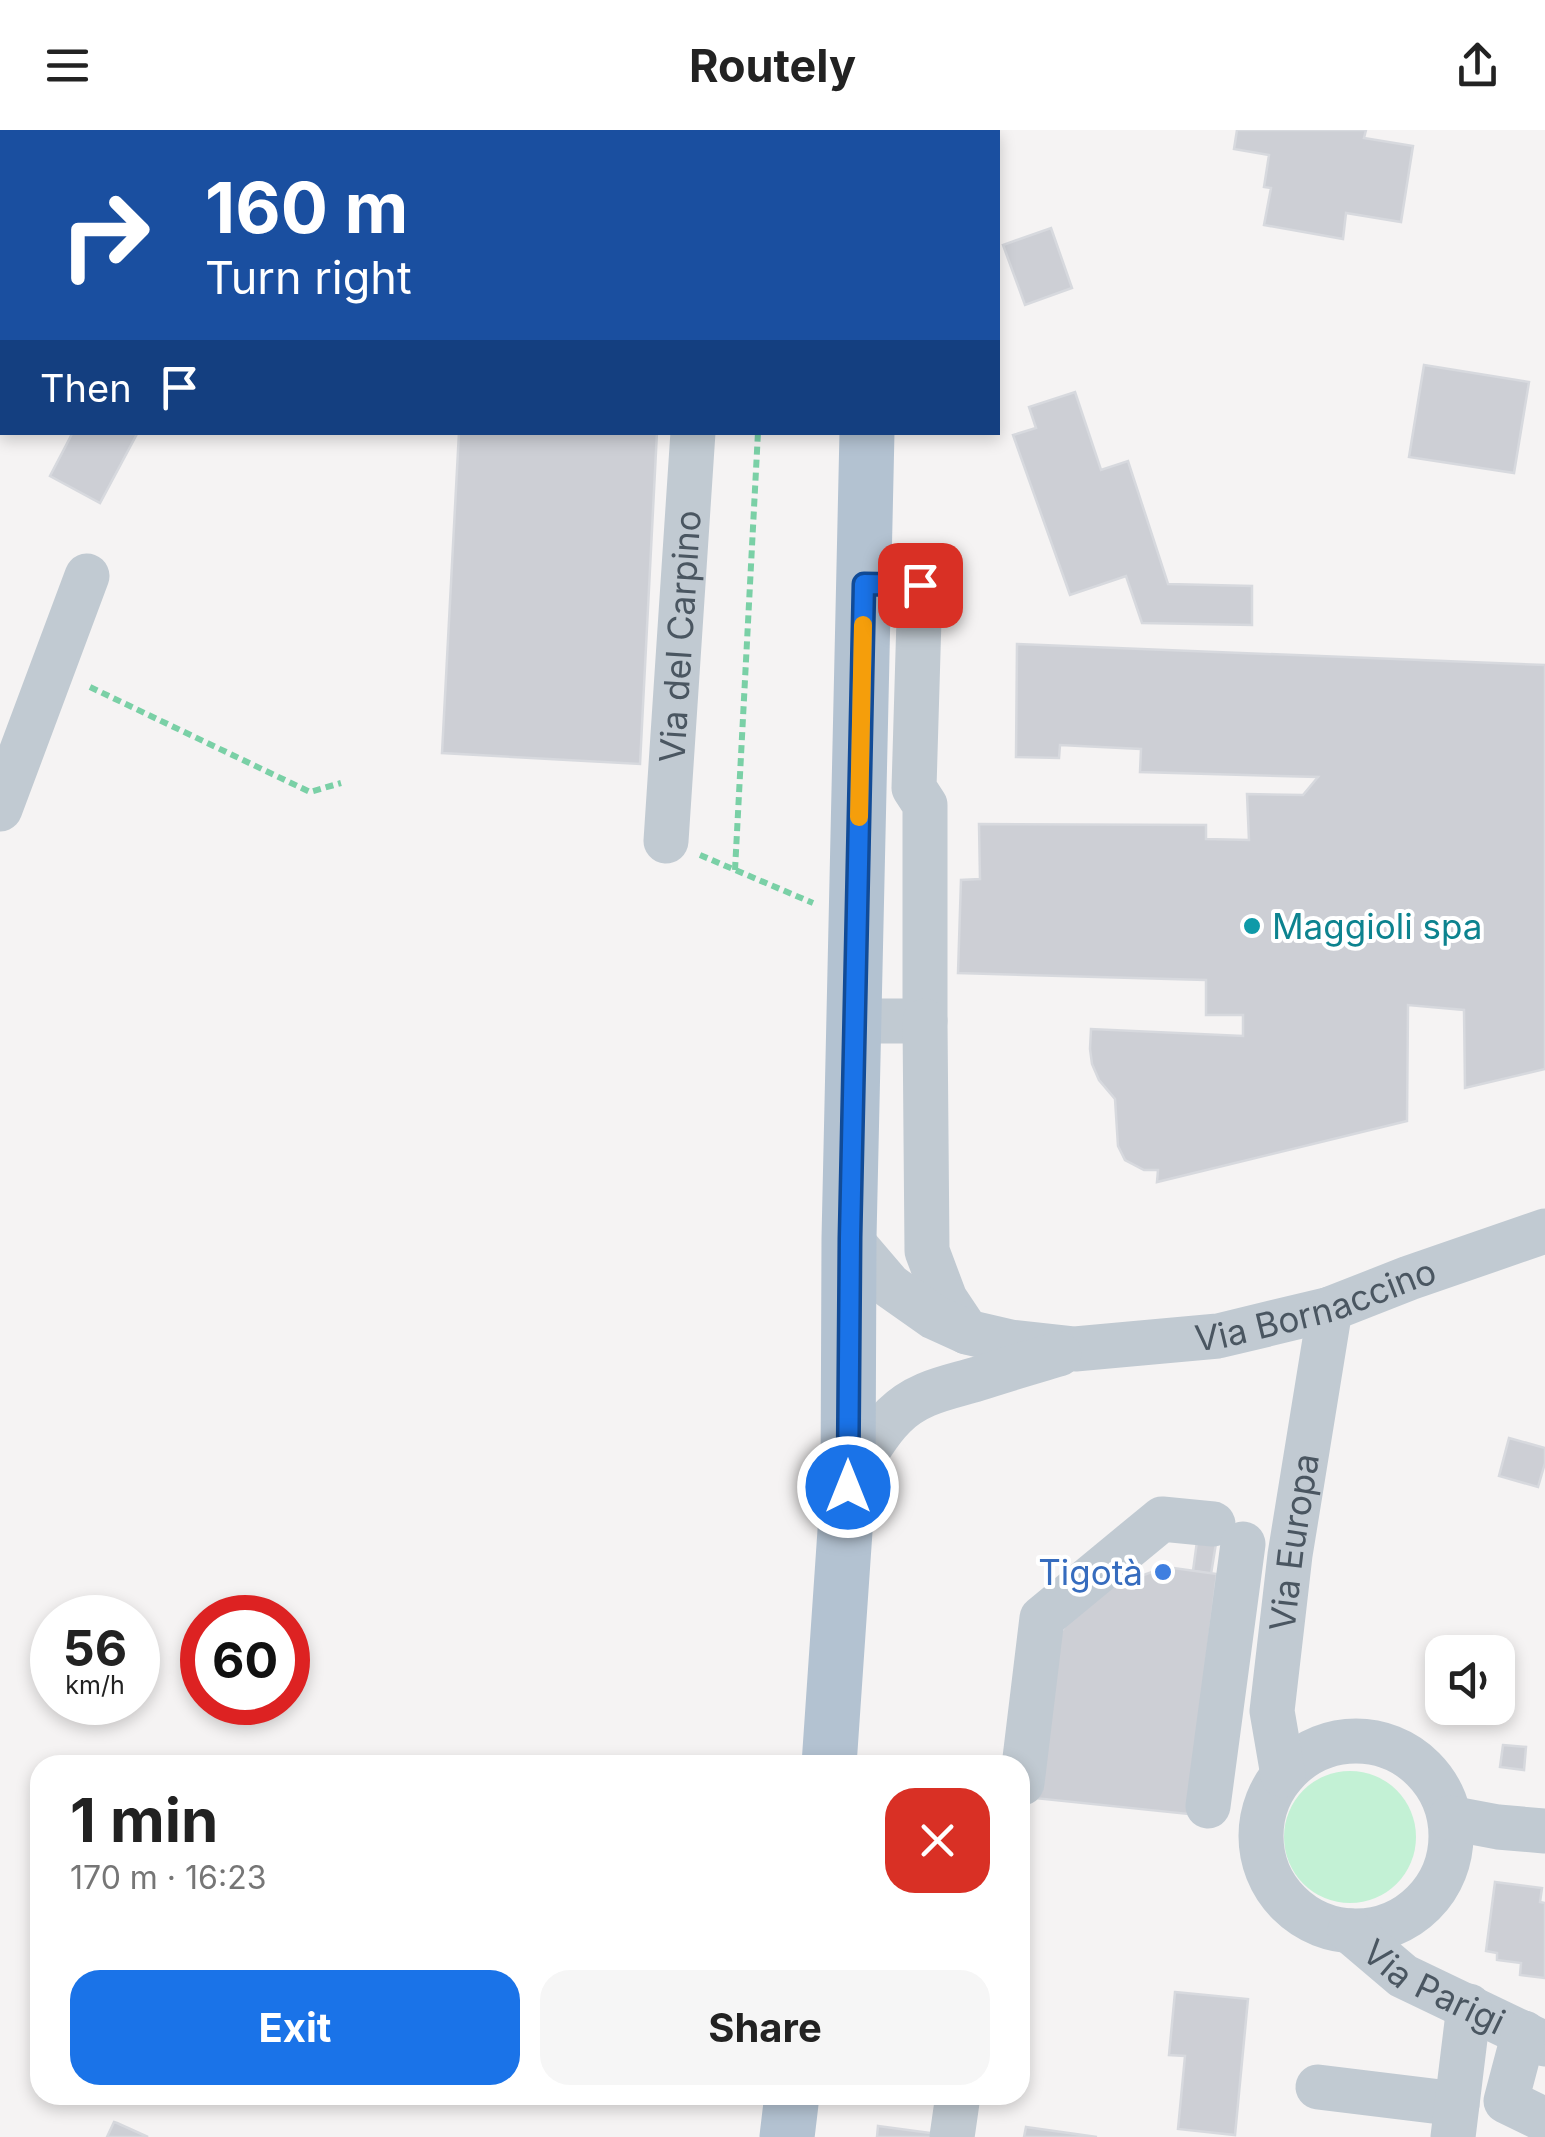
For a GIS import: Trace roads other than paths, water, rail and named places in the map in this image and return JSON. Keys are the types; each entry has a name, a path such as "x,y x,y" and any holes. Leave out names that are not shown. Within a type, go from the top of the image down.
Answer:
{"main road":[{"path":"829,1755 848,1487 854,1021 840,907 864,584 868,435"},
{"path":"787,2137 791,2105"}],"street":[{"name":"Via del Carpino","path":"666,841 693,435"},
{"path":"0,809 88,576"},
{"path":"864,584 920,585 914,788 925,804 927,1252 945,1299 967,1332"},
{"path":"840,907 925,905"},
{"path":"854,1021 925,1021"},
{"name":"Via Bornaccino","path":"850,1238 890,1286 934,1317 967,1332 1010,1342 1075,1349 1218,1336 1330,1310 1545,1231"},
{"name":"Via Europa","path":"1282,1775 1272,1711 1290,1555 1330,1310"},
{"name":"Via Bornaccino","path":"848,1487 872,1443 895,1415 915,1399 943,1387 1075,1349"},
{"path":"1025,1755 1042,1618 1162,1519 1228,1534 1224,1687 1208,1806"},
{"path":"1224,1687 1274,1695"},
{"path":"1357,1740 1378,1742 1409,1756 1439,1787 1450,1818 1450,1849 1440,1880 1420,1906 1404,1918 1372,1929 1350,1931 1323,1925 1303,1915 1280,1892 1265,1863 1261,1837 1266,1804 1282,1775 1324,1746 1357,1740"},
{"path":"1450,1818 1545,1831"},
{"name":"Via Parigi","path":"1350,1931 1403,1976 1534,2038 1506,2101 1545,2120"},
{"path":"1318,2088 1455,2120 1469,2006"},
{"path":"952,2137 957,2105"}],"place":[{"name":"Maggioli spa","path":"1252,926"},
{"name":"Tigotà","path":"1163,1572"}]}
